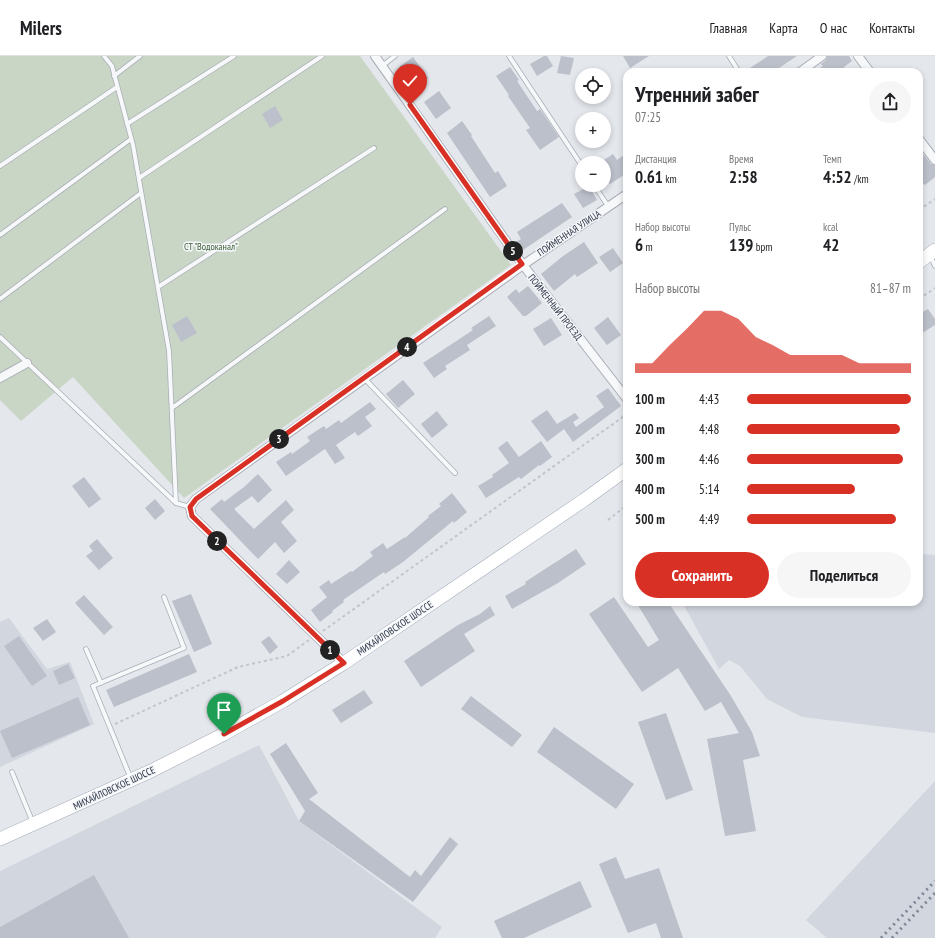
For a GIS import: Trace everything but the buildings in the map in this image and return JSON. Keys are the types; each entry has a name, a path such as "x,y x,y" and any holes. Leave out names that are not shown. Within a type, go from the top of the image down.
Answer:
{"main road":[{"name":"МИХАЙЛОВСКОЕ ШОССЕ","path":"0,839 132,780 224,734 283,701 344,663 526,540 623,472"}],"street":[{"name":"ПОЙМЕННЫЙ ПРОЕЗД","path":"375,56 522,264 623,394"},
{"path":"806,68 822,56"},
{"path":"858,56 867,68"},
{"path":"923,144 935,160"},
{"name":"ПОЙМЕННАЯ УЛИЦА","path":"190,507 196,499 522,264 623,197"},
{"path":"0,378 27,363"},
{"path":"190,507 192,516 344,663"}],"lane":[{"path":"104,56 112,66 131,139 169,351 176,503"},
{"path":"114,76 140,56"},
{"path":"127,124 234,56"},
{"path":"139,178 322,56"},
{"path":"382,66 395,56"},
{"path":"509,56 575,156"},
{"path":"729,56 736,68"},
{"path":"0,166 117,88"},
{"path":"0,235 131,139"},
{"path":"158,287 374,148"},
{"path":"599,192 608,206"},
{"path":"0,299 141,194"},
{"path":"172,408 444,209"},
{"path":"0,337 176,503 190,507"},
{"path":"364,378 455,473"},
{"path":"132,780 93,686 184,648 164,598"},
{"path":"86,649 101,683"},
{"path":"12,772 34,825"}],"path":[{"path":"923,207 935,199"},
{"path":"923,296 935,288"},
{"path":"110,726 238,667 287,656 623,417"},
{"path":"608,520 623,508"}],"shaded area":[{"path":"923,554 935,555 935,733 802,717 767,699 740,666 729,660 719,669 684,606 923,606"},
{"path":"9,618 47,669 70,662 94,724 0,767 0,622"},
{"path":"259,745 299,821 442,927 435,938 0,938 0,871"},
{"path":"935,781 935,938 827,938 806,920"}],"green space":[{"name":"СТ \"Водоканал\"","path":"0,56 360,56 511,265 184,498 73,377 21,421 0,400"}],"railway":[{"path":"881,938 935,881"},
{"path":"892,938 935,893"}],"route":[{"path":"224,734 283,701 344,663 192,516 190,507 196,499 522,264 410,105"}]}
